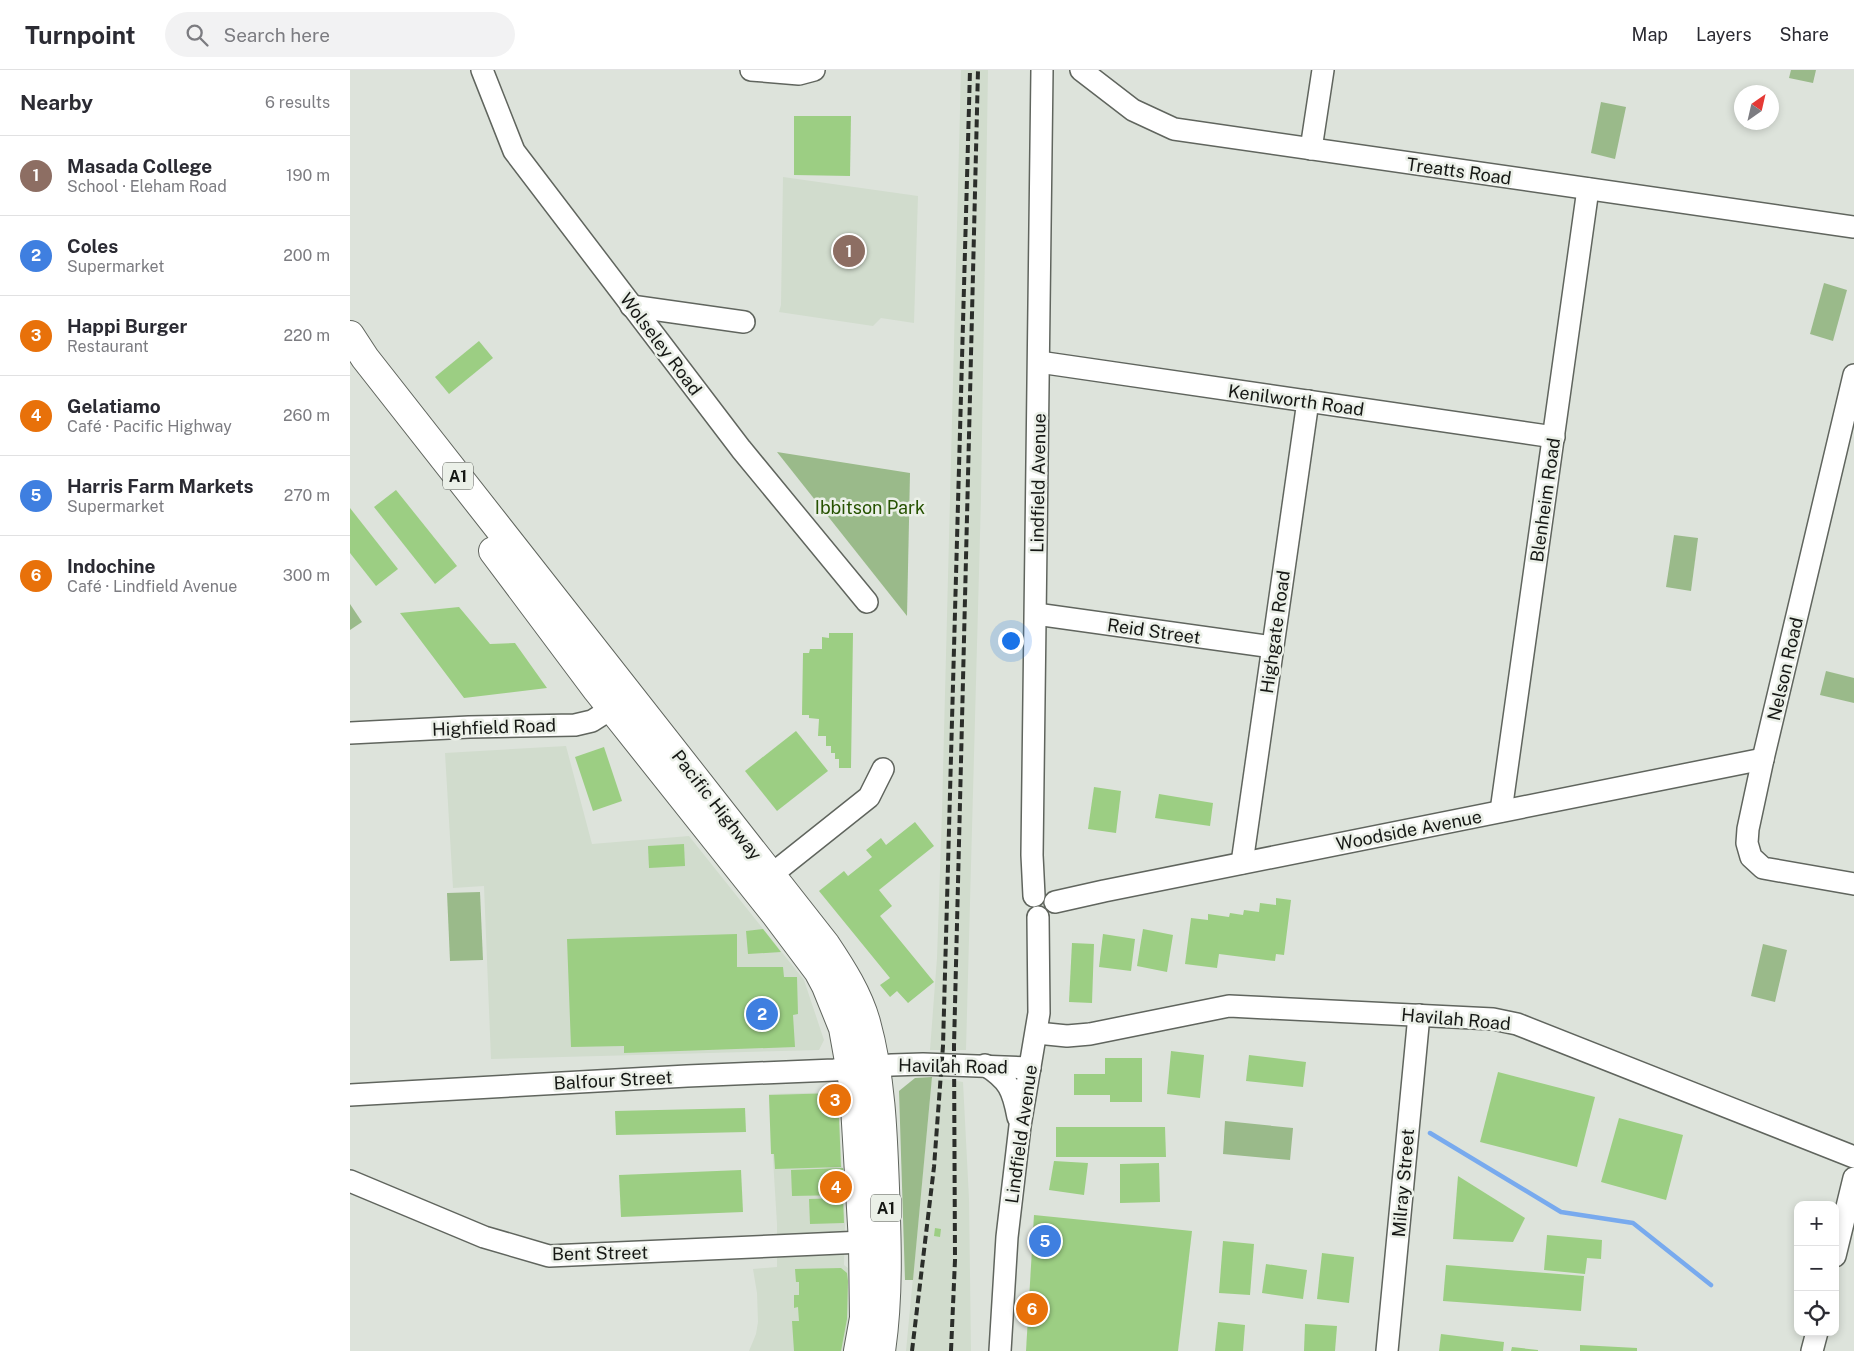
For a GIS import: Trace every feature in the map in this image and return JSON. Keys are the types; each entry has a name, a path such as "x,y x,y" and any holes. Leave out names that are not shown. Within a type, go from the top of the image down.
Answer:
{"highway":[{"name":"Pacific Highway","path":"350,336 622,702 818,971 843,1028 864,1067 880,1086 887,1241 887,1282 881,1351"},
{"name":"Pacific Highway","path":"350,366 551,626 622,702 772,875 826,945 847,977 865,1021 864,1067 855,1096 863,1242 864,1318 858,1351"}],"street":[{"name":"Wolseley Road","path":"482,70 514,151 741,449 867,602"},
{"path":"751,70 799,74 814,70"},
{"name":"Lindfield Avenue","path":"1034,896 1032,855 1042,70"},
{"name":"Treatts Road","path":"1081,70 1134,110 1174,130 1854,227"},
{"path":"1311,149 1323,70"},
{"name":"Blenheim Road","path":"1501,811 1588,190"},
{"path":"631,306 744,322"},
{"name":"Kenilworth Road","path":"1039,362 1554,437"},
{"name":"Nelson Road","path":"1854,375 1763,759 1747,835 1748,850 1751,857 1763,868 1854,884"},
{"name":"Highgate Road","path":"1242,863 1308,401"},
{"name":"Reid Street","path":"1036,614 1273,647"},
{"name":"Highfield Road","path":"350,733 469,727 575,725 592,721 622,702"},
{"name":"Woodside Avenue","path":"1055,902 1763,759"},
{"path":"772,875 869,797 883,769"},
{"path":"1044,893 1051,896 1055,902 1052,913 1046,917 1038,917 1034,914 1030,907 1034,896 1044,893"},
{"name":"Lindfield Avenue","path":"1000,1351 1007,1237 1020,1126 1037,1033 1040,995 1038,917"},
{"name":"Havilah Road","path":"1037,1033 1067,1036 1090,1034 1229,1006 1493,1019 1517,1024 1854,1157"},
{"name":"Milray Street","path":"1387,1351 1419,1015"},
{"name":"Havilah Road","path":"864,1067 923,1064 1030,1068"},
{"path":"985,1065 1002,1076 1012,1091 1020,1126"},
{"name":"Balfour Street","path":"350,1095 864,1067"},
{"path":"1837,1246 1854,1178"},
{"name":"Bent Street","path":"350,1180 484,1237 549,1256 863,1242"},
{"path":"1812,1351 1816,1336"}],"shaded area":[{"path":"961,70 988,70 981,498 966,1050 930,1050 937,958 942,811"},
{"path":"783,177 918,196 914,323 881,318 873,326 779,312 781,305"},
{"path":"566,746 592,844 689,836 804,980 824,1040 819,1050 491,1059 484,886 453,888 445,753"},
{"path":"932,1077 963,1082 969,1199 971,1351 906,1351"},
{"path":"838,1092 845,1223 844,1265 848,1268 849,1331 843,1351 749,1351 756,1334 758,1322 757,1293 753,1269 777,1267 777,1224 769,1094"}],"green space":[{"path":"1791,70 1816,70 1813,83 1789,78"},
{"path":"1601,102 1626,107 1615,159 1591,153"},
{"path":"1824,283 1847,290 1833,341 1810,334"},
{"name":"Ibbitson Park","path":"777,452 910,473 907,616"},
{"path":"1674,535 1698,538 1691,591 1666,587"},
{"path":"350,604 362,622 350,630"},
{"path":"1826,671 1854,678 1854,703 1820,695"},
{"path":"480,892 483,960 450,961 447,893"},
{"path":"1763,944 1787,950 1775,1002 1751,996"},
{"path":"932,1077 913,1280 905,1280 899,1091 915,1078"},
{"path":"1225,1121 1293,1128 1290,1160 1223,1154"}],"building":[{"path":"794,116 851,116 850,176 794,175"},
{"path":"479,341 493,358 449,394 435,377"},
{"path":"396,490 457,566 435,584 374,507"},
{"path":"350,508 398,569 376,586 350,553"},
{"path":"459,607 490,644 515,643 547,688 464,698 400,613"},
{"path":"829,633 853,633 851,768 839,768 839,759 835,759 835,753 831,753 831,746 826,746 826,736 818,736 819,719 809,718 809,715 802,715 803,653 809,653 810,649 822,649 822,637 829,638"},
{"path":"796,731 828,771 777,811 745,771"},
{"path":"604,747 622,801 593,811 575,757"},
{"path":"1094,787 1121,791 1116,833 1088,829"},
{"path":"1159,794 1213,803 1210,826 1155,818"},
{"path":"915,822 934,846 879,890 892,906 880,916 934,982 908,1003 897,991 890,997 880,985 890,978 819,891 844,871 848,876 872,857 866,850 881,838 886,845"},
{"path":"684,844 685,866 649,868 648,846"},
{"path":"1276,898 1291,900 1284,955 1276,954 1275,961 1219,954 1217,968 1185,964 1191,918 1208,920 1208,914 1229,917 1230,913 1243,915 1244,910 1259,912 1260,903 1276,905"},
{"path":"763,929 781,952 748,954 746,931"},
{"path":"1143,929 1173,935 1167,972 1137,966"},
{"path":"737,934 737,967 783,967 784,977 797,977 798,1014 793,1015 795,1047 624,1053 624,1046 571,1047 567,939"},
{"path":"1103,934 1135,939 1131,971 1099,967"},
{"path":"1072,943 1094,944 1092,1003 1069,1002"},
{"path":"1171,1051 1204,1055 1200,1098 1167,1094"},
{"path":"1249,1055 1306,1062 1303,1087 1246,1081"},
{"path":"1105,1058 1142,1058 1142,1102 1110,1102 1110,1095 1074,1095 1074,1074 1105,1074"},
{"path":"1498,1072 1595,1097 1577,1167 1480,1142"},
{"path":"838,1093 841,1167 775,1169 774,1154 771,1154 769,1095"},
{"path":"745,1108 746,1132 616,1135 615,1111"},
{"path":"1619,1118 1683,1135 1666,1200 1601,1182"},
{"path":"1056,1127 1165,1127 1166,1157 1056,1157"},
{"path":"1054,1161 1088,1163 1084,1195 1049,1190"},
{"path":"1159,1163 1160,1202 1120,1203 1120,1164"},
{"path":"843,1168 843,1195 792,1196 791,1170"},
{"path":"741,1170 743,1212 621,1217 619,1175"},
{"path":"1458,1176 1525,1218 1513,1242 1453,1239"},
{"path":"843,1198 844,1223 810,1224 809,1199"},
{"path":"1034,1215 1192,1231 1178,1351 1026,1351"},
{"path":"935,1228 941,1229 940,1237 934,1236"},
{"path":"1547,1235 1602,1240 1601,1259 1587,1258 1585,1274 1544,1270"},
{"path":"1223,1241 1254,1244 1250,1295 1219,1293"},
{"path":"1322,1253 1354,1257 1349,1303 1317,1299"},
{"path":"1266,1264 1307,1270 1303,1299 1262,1293"},
{"path":"1446,1265 1584,1276 1581,1311 1443,1301"},
{"path":"841,1268 847,1273 848,1281 847,1319 841,1351 794,1351 792,1321 799,1321 798,1307 794,1308 794,1295 799,1295 799,1282 796,1282 795,1269"},
{"path":"1218,1322 1245,1325 1243,1351 1215,1351"},
{"path":"1305,1324 1337,1326 1335,1351 1304,1351"},
{"path":"1441,1334 1504,1342 1503,1351 1439,1351"},
{"path":"1580,1345 1637,1348 1637,1351 1580,1351"},
{"path":"1512,1347 1538,1350 1538,1351 1511,1351"}],"waterway":[{"path":"1430,1133 1561,1212 1633,1223 1711,1285"}],"railway":[{"path":"912,1351 934,1167 943,1046 970,70"},
{"path":"951,1351 955,1260 954,1046 978,70"}],"place":[{"name":"Masada College","path":"849,251"},
{"name":"Coles","path":"762,1014"},
{"name":"Happi Burger","path":"835,1100"},
{"name":"Gelatiamo","path":"836,1187"},
{"name":"Harris Farm Markets","path":"1045,1241"},
{"name":"Indochine","path":"1032,1309"}]}
